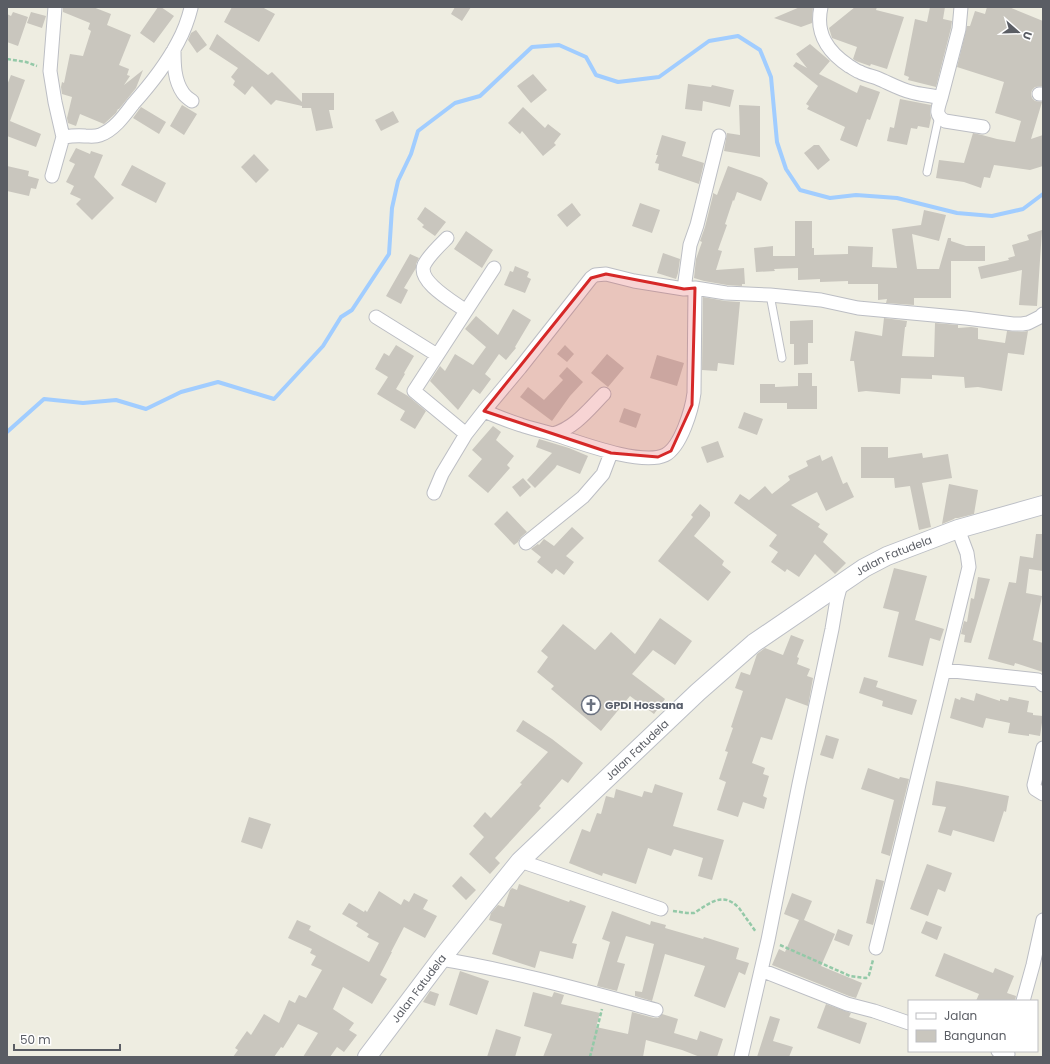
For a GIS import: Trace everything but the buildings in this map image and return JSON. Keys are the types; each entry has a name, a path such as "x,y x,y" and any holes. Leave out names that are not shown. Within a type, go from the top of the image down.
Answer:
{"street":[{"path":"52,176 63,137 50,71 55,7"},
{"path":"63,137 99,136 105,133 122,118 154,79 174,49 184,30 192,7"},
{"path":"821,7 820,19 822,35 826,43 838,58 860,72 895,87 912,93 941,98"},
{"path":"961,7 958,29 938,109 939,116 945,121 983,127"},
{"path":"174,49 174,69 177,81 183,93 192,102"},
{"path":"484,411 521,425 611,453 644,458 658,458 671,451 688,420 694,393 690,245 697,225 719,136"},
{"path":"447,238 434,251 424,265 423,272 429,283 466,311"},
{"path":"466,434 414,391 494,268"},
{"path":"434,493 442,474 466,434 591,278 595,275 606,274 634,281 690,289 821,300 858,308 1013,324 1028,323 1043,314"},
{"path":"376,317 437,355"},
{"path":"552,434 577,422 604,394"},
{"path":"526,542 555,521 583,497 603,474 611,453"},
{"name":"Jalan Fatudela","path":"367,1057 441,959 520,862 698,692 754,643 864,568 887,556 958,529 1043,505"},
{"path":"876,948 969,567 967,553 958,529"},
{"path":"742,1057 768,939 841,584"},
{"path":"944,670 1038,680 1043,685"},
{"path":"1043,748 1034,785 1035,789 1043,794"},
{"path":"520,862 661,909"},
{"path":"1023,1000 1043,920"},
{"path":"441,959 487,967 535,978 656,1010"},
{"path":"761,970 847,1004 874,1011 908,1023"}],"lane":[{"path":"927,172 939,116"},
{"path":"770,295 782,358"}],"path":[{"path":"7,59 26,62 50,71"},
{"path":"661,909 694,913 714,900 727,900 739,908 758,934 850,976 860,978 866,978 869,975 876,948"},
{"path":"590,1057 605,997"}],"highlighted area":[{"path":"606,274 684,289 695,288 692,405 671,451 658,457 611,453 484,411 591,278"}],"waterway":[{"path":"7,432 44,399 83,403 116,400 146,409 181,392 218,382 274,399 323,346 341,317 352,310 389,254 392,208 398,181 411,154 418,131 455,103 480,96 532,47 559,45 586,57 596,75 618,82 659,77 709,41 738,36 760,50 771,77 777,142 786,169 800,190 830,198 856,195 897,198 957,213 992,216 1023,209 1043,194"}],"place":[{"name":"GPDI Hossana","path":"591,705"}]}
